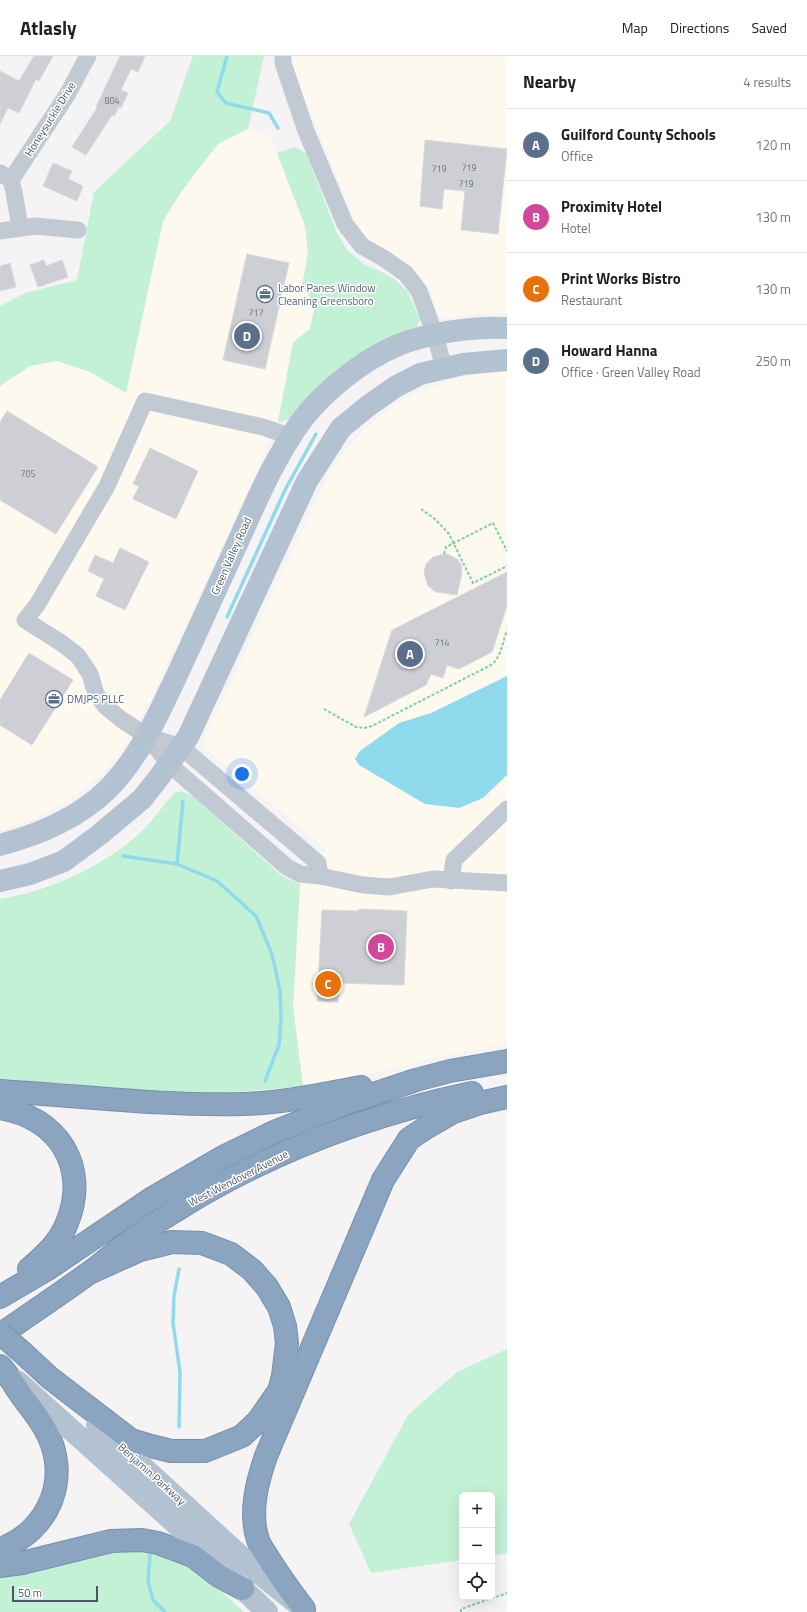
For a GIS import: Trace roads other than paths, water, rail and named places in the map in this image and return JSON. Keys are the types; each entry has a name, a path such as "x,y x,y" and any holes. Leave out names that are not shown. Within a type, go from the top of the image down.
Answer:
{"highway":[{"name":"West Wendover Avenue","path":"5,1294 46,1270 151,1199 225,1156 272,1133 315,1115 416,1080 450,1071 507,1062"},
{"path":"0,1091 177,1103 245,1104 297,1099 376,1084 416,1080"},
{"name":"West Wendover Avenue","path":"0,1334 91,1272 131,1240 178,1209 251,1168 305,1144 354,1125 436,1101 479,1092 507,1089"},
{"path":"305,1611 258,1541 254,1523 256,1492 266,1456 383,1180 409,1139 453,1112 480,1103 507,1097"},
{"path":"0,1108 25,1114 39,1121 60,1141 70,1160 75,1184 67,1224 55,1244 17,1280 5,1294"},
{"path":"50,1378 130,1440 171,1451 205,1451 242,1436 258,1421 279,1391 286,1360 286,1343 285,1326 279,1307 268,1287 252,1270 231,1254 202,1243 172,1242 140,1250 91,1272"},
{"name":"Benjamin Parkway","path":"0,1334 50,1378"},
{"path":"0,1549 23,1538 35,1528 45,1514 52,1500 56,1471 55,1456 45,1429 1,1367"},
{"path":"0,1566 22,1563 111,1541 142,1540 158,1542 193,1556 219,1576 242,1589"}],"main road":[{"name":"Green Valley Road","path":"0,845 28,837 60,823 85,808 109,788 136,754 147,736 194,639 272,468 302,420 341,380 372,359 396,346 435,335 490,327 507,328"},
{"path":"0,882 30,874 64,861 99,836 142,799 188,737 307,481 341,428 395,387 420,374 462,364 507,360"},
{"name":"Benjamin Parkway","path":"1,1367 206,1551 242,1589 267,1612"},
{"name":"Benjamin Parkway","path":"50,1378 65,1396 260,1574 305,1611"}],"street":[{"name":"Honeysuckle Drive","path":"5,177 67,95 88,56"},
{"path":"283,56 283,63 306,131 345,224 362,246 385,259 406,274 419,291 435,335 444,368"},
{"path":"5,177 14,192 20,228"},
{"path":"0,231 35,226 78,230"},
{"path":"292,437 263,427 145,401 107,486 37,605 25,620 63,644 78,656 90,674 96,694 105,706 122,720 175,755 318,863 320,876"},
{"path":"175,755 287,867 300,874 320,876 363,885 389,887 433,879 507,883"},
{"path":"451,880 454,860 507,809"}],"water":[{"path":"507,676 507,775 483,798 459,808 425,804 359,765 355,759 360,751 399,723 431,713"}],"waterway":[{"path":"227,56 217,92 226,103 269,113 278,128"},
{"path":"227,617 286,488 316,434"},
{"path":"177,864 183,801"},
{"path":"123,856 177,864 217,881 256,916 272,954 280,991 281,1018 279,1045 265,1081"},
{"path":"179,1269 174,1296 173,1323 180,1372 179,1427"},
{"path":"150,1555 148,1581 153,1600 165,1612"}],"place":[{"name":"Labor Panes Window Cleaning Greensboro","path":"265,294"},
{"name":"Howard Hanna","path":"247,336"},
{"name":"Guilford County Schools","path":"410,654"},
{"name":"DMJPS PLLC","path":"54,699"},
{"name":"Proximity Hotel","path":"381,947"},
{"name":"Print Works Bistro","path":"328,984"}]}
